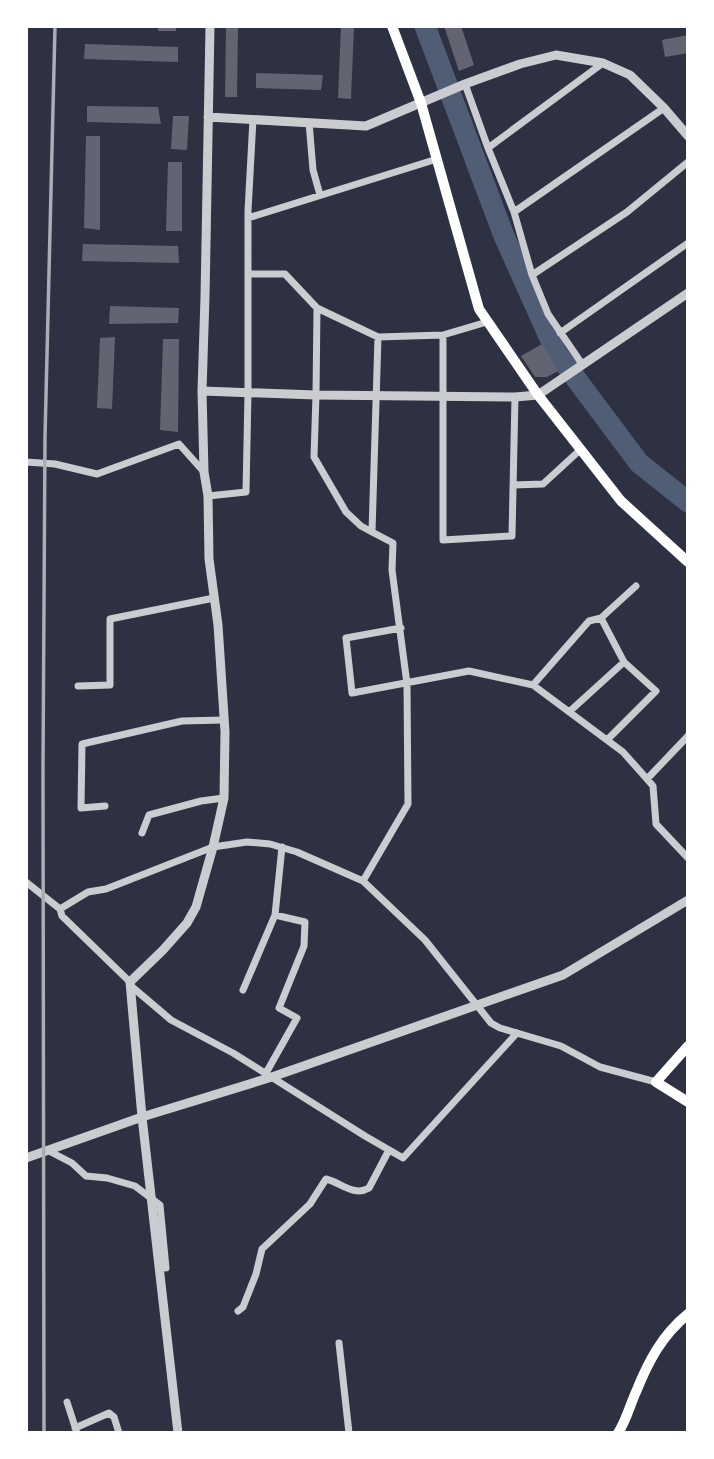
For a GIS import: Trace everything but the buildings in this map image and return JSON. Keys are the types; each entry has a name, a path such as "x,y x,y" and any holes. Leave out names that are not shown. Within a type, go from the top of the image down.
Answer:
{"main road":[{"path":"392,26 421,103 479,309 538,395 621,501 688,562"},
{"path":"688,1046 656,1082 688,1102"},
{"path":"618,1433 657,1347 688,1314"}],"street":[{"path":"178,1433 142,1117 131,984 187,923 196,906 224,798 224,720 218,625 209,559 202,391 210,26"},
{"path":"208,117 366,126 466,84 520,64 556,55 603,63 630,75 688,136"},
{"path":"488,148 603,63"},
{"path":"466,84 514,212 531,275 548,314 582,364"},
{"path":"514,212 664,108"},
{"path":"208,496 246,492 248,218 253,119"},
{"path":"309,122 313,170 320,195"},
{"path":"248,218 437,159"},
{"path":"531,275 627,212 688,162"},
{"path":"561,333 688,243"},
{"path":"248,274 285,274 317,309 378,337 443,335 487,322"},
{"path":"202,391 377,396 538,395 688,293"},
{"path":"317,309 314,457 346,512 361,526 393,543 392,570 407,684 408,804 363,881"},
{"path":"443,335 443,540 512,536 515,397"},
{"path":"372,532 378,337"},
{"path":"26,462 55,464 97,474 179,444 204,472"},
{"path":"513,485 543,484 580,450"},
{"path":"533,685 590,621 601,618 636,586"},
{"path":"78,686 110,685 110,619 214,598"},
{"path":"601,618 624,662 656,691 607,740"},
{"path":"401,628 346,638 352,693 469,671 533,685 623,752 653,786 656,824 688,858"},
{"path":"569,712 624,662"},
{"path":"105,806 81,808 82,744 182,721 224,720"},
{"path":"647,779 688,736"},
{"path":"142,834 149,815 201,801 224,798"},
{"path":"60,909 88,892 106,889 213,848 247,842 282,847 363,881 425,940 491,1023 561,1046 600,1067 656,1082"},
{"path":"243,990 275,915 282,847"},
{"path":"26,882 60,909 62,916 171,1020 233,1053 403,1158 517,1033"},
{"path":"26,1158 563,975 688,900"},
{"path":"269,1075 297,1018 279,1008 304,946 306,922 275,915"},
{"path":"46,1149 72,1163 86,1176 107,1178 135,1186 160,1205 166,1268"},
{"path":"238,1311 243,1307 256,1274 262,1250 310,1204 326,1179 354,1192 363,1191 369,1188 389,1150"},
{"path":"339,1343 349,1433"},
{"path":"67,1402 76,1430 109,1413 114,1417 120,1433"}],"waterway":[{"path":"425,26 504,236 556,352 639,463 688,502"}],"railway":[{"path":"44,1433 45,437 55,26"}]}
